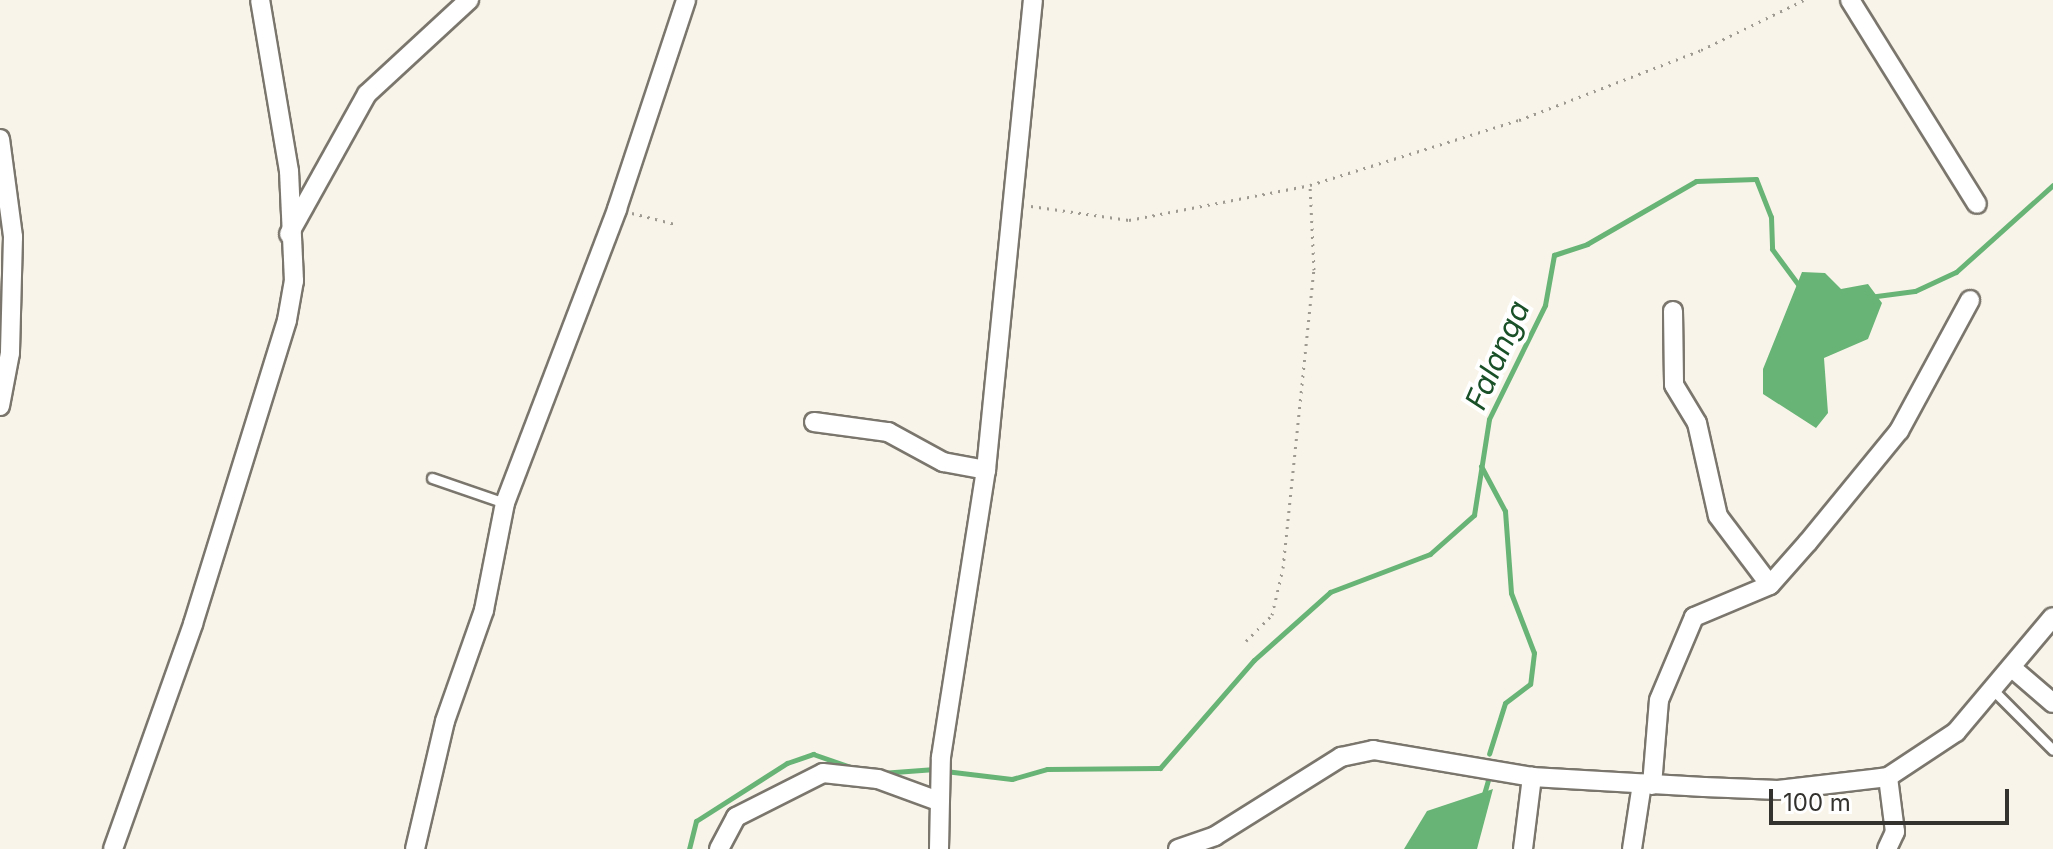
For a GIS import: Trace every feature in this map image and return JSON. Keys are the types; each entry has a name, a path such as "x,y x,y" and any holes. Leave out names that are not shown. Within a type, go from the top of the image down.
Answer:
{"street":[{"path":"113,849 193,624 287,320 294,281 289,234 289,171 260,0"},
{"path":"289,234 367,94 469,0"},
{"path":"415,849 445,721 484,610 505,503 617,209 686,0"},
{"path":"939,849 941,757 986,470 1033,0"},
{"path":"1850,0 1977,204"},
{"path":"0,139 13,237 0,406"},
{"path":"1632,849 1647,784 1659,700 1694,617 1770,585 1899,431 1970,300"},
{"path":"1673,311 1674,385 1697,423 1718,516 1770,585"},
{"path":"814,422 888,432 943,462 986,470"},
{"path":"1178,849 1215,836 1341,757 1373,750 1532,777 1647,784 1778,790 1888,777 1956,732 2053,617"},
{"path":"2011,667 2053,703"},
{"path":"719,849 736,817 823,773 878,779 938,794"},
{"path":"1523,849 1532,777"},
{"path":"1888,777 1891,841 1904,849"}],"lane":[{"path":"432,478 505,503"},
{"path":"1992,689 2053,750"}],"path":[{"path":"1011,202 1129,220 1310,185 1519,120 1701,50 1804,0"},
{"path":"1246,641 1272,615 1283,568 1314,270 1310,185"},
{"path":"617,209 675,224"}],"shaded area":[{"path":"1802,272 1825,273 1841,289 1868,284 1882,303 1868,339 1824,358 1828,413 1816,428 1763,394 1763,369"},
{"path":"1493,789 1477,849 1404,849 1427,811"}],"waterway":[{"name":"Falanga","path":"945,771 1012,779 1047,769 1160,768 1254,660 1330,592 1430,554 1474,515 1489,419 1545,305 1554,255 1587,244 1696,181 1756,179 1771,217 1772,249 1800,287"},
{"name":"Falanga","path":"1869,297 1915,291 1956,272 2053,185"},
{"path":"1481,466 1505,511 1511,593 1534,653 1530,684 1505,703 1489,754"},
{"name":"Falanga","path":"689,849 696,821 787,763 813,754 856,769"},
{"name":"Falanga","path":"881,773 935,769"},
{"path":"1484,794 1488,780"}]}
